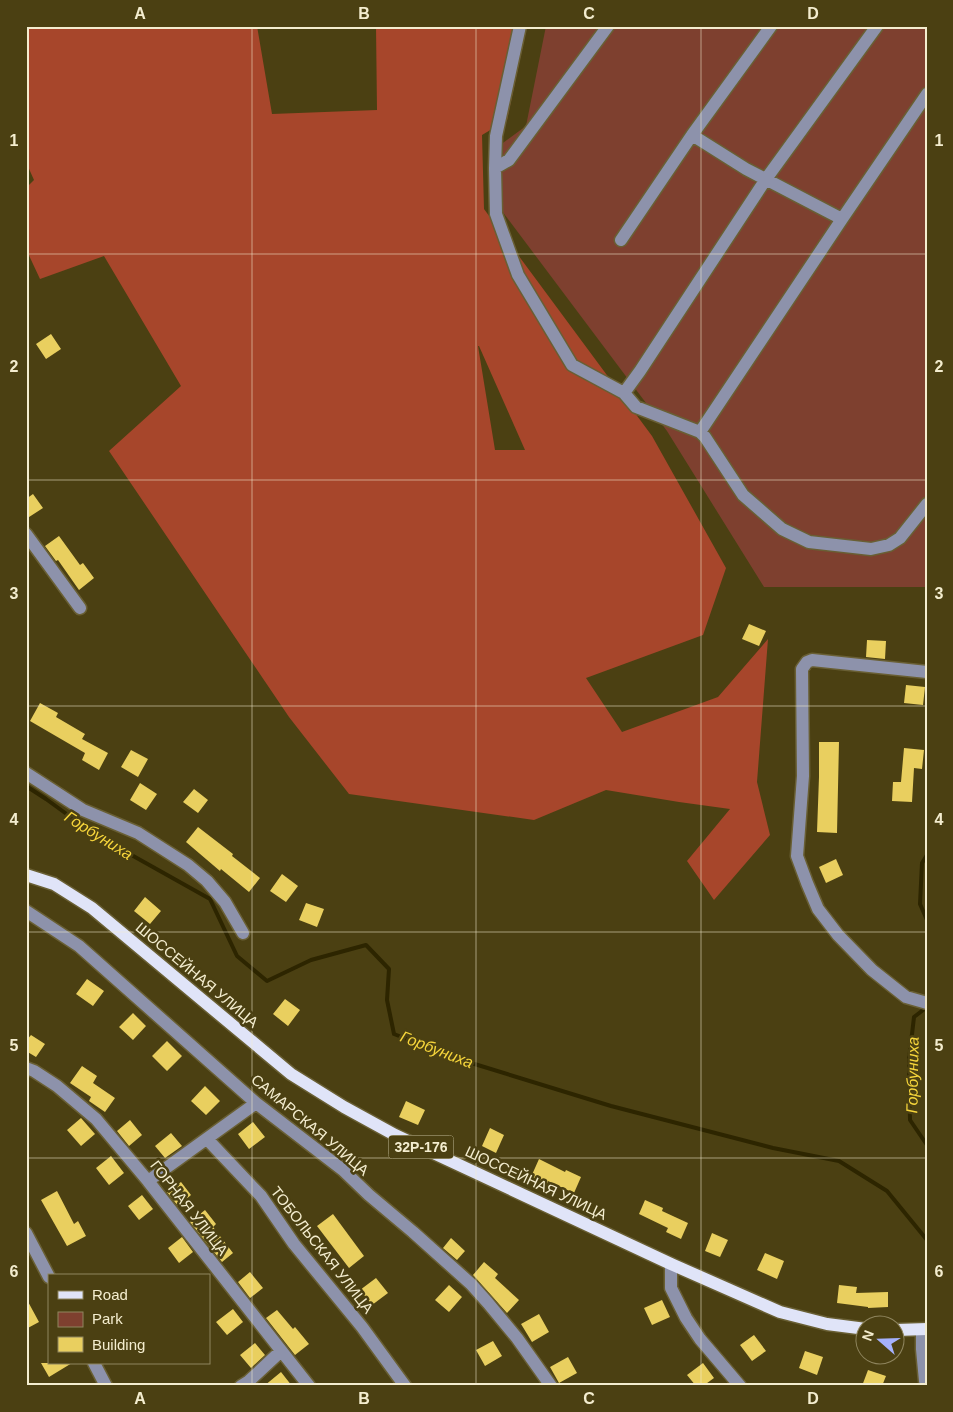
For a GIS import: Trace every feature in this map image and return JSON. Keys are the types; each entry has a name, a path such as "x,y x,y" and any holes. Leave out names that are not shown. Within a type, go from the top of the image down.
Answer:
{"main road":[{"name":"ШОССЕЙНАЯ УЛИЦА","path":"26,874 54,884 92,908 291,1074 344,1108 395,1135 671,1264 780,1312 827,1324 856,1328"},
{"path":"906,1330 925,1330"}],"street":[{"path":"520,26 496,136 496,214 518,275 572,366 624,393 636,407 700,432 743,495 782,529 809,542 871,549 889,545 900,538 927,504"},
{"path":"495,168 509,160 608,26"},
{"path":"621,240 692,135 771,26"},
{"path":"624,393 766,179 878,26"},
{"path":"700,432 927,94"},
{"path":"692,135 746,169 842,219"},
{"path":"26,534 80,608"},
{"path":"927,672 812,660 807,662 802,669 803,776 798,856 818,909 838,935 872,970 906,997 927,1003"},
{"path":"26,773 83,810 138,832 188,865 207,881 225,902 243,933"},
{"name":"САМАРСКАЯ УЛИЦА","path":"26,911 79,946 256,1103 343,1170 368,1195 471,1284 518,1338 551,1386"},
{"name":"ГОРНАЯ УЛИЦА","path":"26,1068 34,1071 56,1086 96,1119 148,1181 309,1386"},
{"path":"148,1181 256,1103"},
{"name":"ТОБОЛЬСКАЯ УЛИЦА","path":"207,1139 261,1196 294,1244 362,1327 405,1386"},
{"path":"26,1234 48,1275"},
{"path":"671,1264 671,1288 686,1318 700,1339 740,1386"},
{"path":"925,1330 922,1349 925,1382 927,1385"},
{"path":"241,1386 249,1381 281,1351"},
{"path":"95,1364 106,1386"}],"green space":[{"path":"546,26 927,26 927,587 764,587 667,431 499,207 496,148 526,126"}],"shaded area":[{"path":"26,26 257,26 272,114 377,110 376,26 527,26 507,120 482,135 484,209 652,436 726,568 703,635 586,678 622,732 718,697 768,639 757,782 770,835 714,900 687,861 730,809 606,790 534,820 349,794 289,717 109,451 181,386 104,256 40,279 26,249 26,188 34,180 26,162","holes":["479,346 525,450 495,450"]}],"building":[{"path":"51,334 61,349 46,359 36,344"},
{"path":"33,494 43,508 26,519 26,499"},
{"path":"59,536 80,565 83,563 94,578 79,590 58,560 56,561 45,546"},
{"path":"749,624 766,631 759,646 742,639"},
{"path":"867,640 886,641 885,659 866,657"},
{"path":"906,685 925,687 923,705 904,703"},
{"path":"40,703 58,713 56,717 85,734 82,739 108,753 99,770 82,760 85,753 30,721"},
{"path":"819,742 839,742 837,833 817,832"},
{"path":"904,748 924,750 922,769 914,768 912,802 892,801 893,782 901,782"},
{"path":"131,750 148,759 138,777 121,767"},
{"path":"140,783 157,794 146,810 130,800"},
{"path":"194,789 208,800 198,813 183,802"},
{"path":"198,827 260,878 249,892 221,869 220,871 186,842"},
{"path":"836,859 843,875 826,883 819,867"},
{"path":"282,874 298,886 286,902 270,891"},
{"path":"145,897 161,911 150,924 134,911"},
{"path":"306,903 324,909 317,927 299,920"},
{"path":"87,979 104,991 93,1006 76,994"},
{"path":"285,999 300,1010 288,1026 273,1014"},
{"path":"133,1013 146,1026 133,1040 119,1027"},
{"path":"31,1035 45,1044 36,1057 26,1051 26,1041"},
{"path":"167,1041 182,1056 167,1071 152,1056"},
{"path":"82,1066 97,1076 93,1083 115,1098 105,1112 89,1101 91,1097 70,1083"},
{"path":"205,1086 220,1101 206,1115 191,1101"},
{"path":"406,1101 425,1110 418,1125 399,1117"},
{"path":"81,1118 95,1134 81,1146 67,1130"},
{"path":"130,1120 142,1135 129,1146 117,1131"},
{"path":"253,1122 265,1137 249,1149 238,1134"},
{"path":"490,1128 504,1135 496,1153 482,1146"},
{"path":"171,1133 182,1146 165,1158 155,1146"},
{"path":"111,1156 124,1173 109,1185 96,1168"},
{"path":"539,1159 565,1172 566,1170 581,1177 574,1193 548,1181 547,1184 531,1177"},
{"path":"181,1182 191,1195 178,1206 167,1192"},
{"path":"57,1191 74,1224 78,1221 86,1236 67,1246 41,1200"},
{"path":"142,1195 153,1209 139,1220 128,1206"},
{"path":"645,1200 663,1208 662,1211 688,1223 681,1239 666,1232 668,1228 639,1214"},
{"path":"205,1210 216,1224 213,1227 233,1253 222,1262 190,1222"},
{"path":"333,1214 364,1256 349,1268 317,1226"},
{"path":"712,1233 728,1240 720,1257 705,1251"},
{"path":"182,1237 193,1252 179,1263 168,1248"},
{"path":"451,1238 465,1251 457,1260 443,1248"},
{"path":"765,1253 784,1261 777,1279 757,1270"},
{"path":"484,1262 498,1274 495,1278 519,1300 507,1313 473,1275"},
{"path":"250,1272 263,1288 250,1298 238,1282"},
{"path":"376,1278 388,1293 372,1305 360,1290"},
{"path":"449,1285 462,1297 449,1312 435,1300"},
{"path":"839,1285 857,1287 856,1293 888,1292 888,1307 868,1308 837,1303"},
{"path":"26,1298 39,1322 26,1329"},
{"path":"662,1300 670,1317 652,1325 644,1308"},
{"path":"233,1309 243,1322 227,1335 216,1322"},
{"path":"277,1310 309,1344 295,1355 266,1318"},
{"path":"539,1314 549,1332 532,1342 521,1324"},
{"path":"754,1335 766,1351 752,1361 740,1345"},
{"path":"493,1341 502,1356 485,1366 476,1350"},
{"path":"255,1343 265,1355 251,1368 240,1355"},
{"path":"805,1351 823,1357 817,1375 799,1368"},
{"path":"568,1357 577,1373 559,1383 550,1367"},
{"path":"41,1363 70,1364 49,1377"},
{"path":"703,1363 714,1378 703,1386 696,1386 687,1375"},
{"path":"868,1370 886,1376 882,1386 862,1386"},
{"path":"281,1372 292,1386 264,1386"}],"waterway":[{"name":"Горбуниха","path":"26,786 94,834 210,899 237,956 267,981 311,960 366,945 389,969 387,1000 394,1034 455,1058 611,1106 773,1148 839,1161 887,1191 927,1240"},
{"name":"Горбуниха","path":"927,855 922,863 920,904 927,920"},
{"name":"Горбуниха","path":"927,1007 914,1017 909,1060 910,1120 927,1145"}]}
